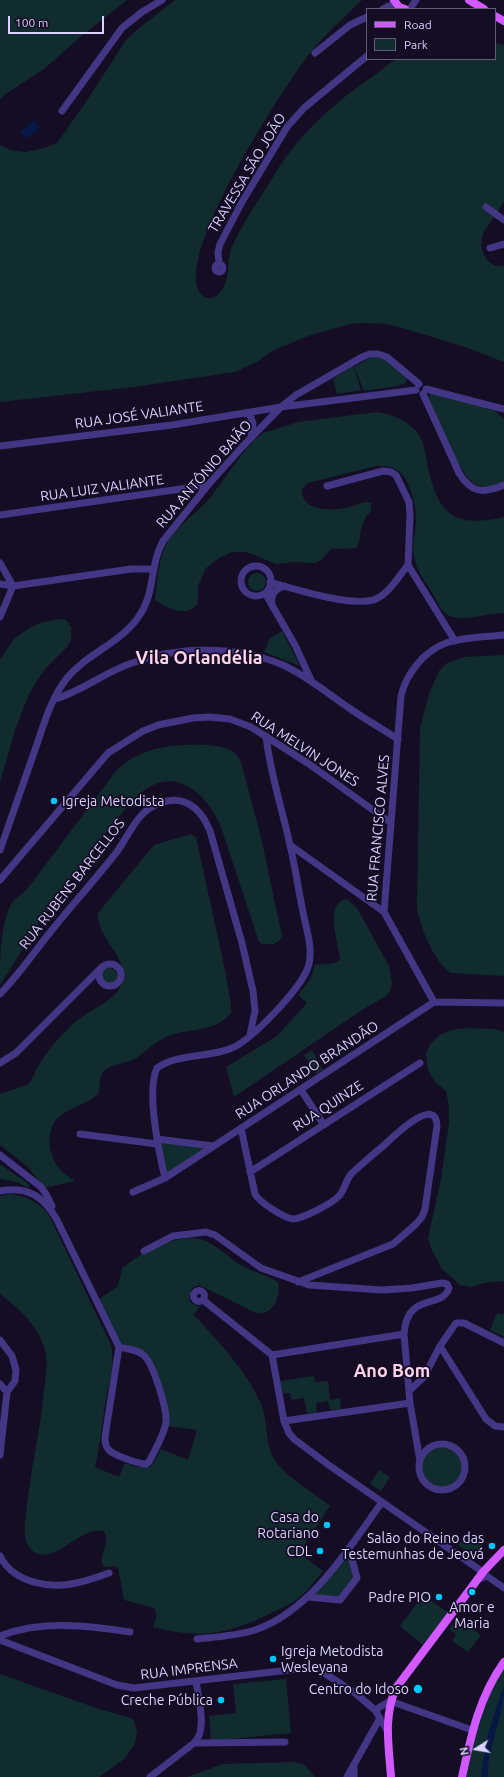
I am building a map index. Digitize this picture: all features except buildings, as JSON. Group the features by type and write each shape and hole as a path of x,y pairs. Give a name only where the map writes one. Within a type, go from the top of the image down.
{"main road":[{"path":"468,0 482,8"},
{"path":"395,1 404,8"},
{"path":"391,1777 388,1732 390,1701 398,1684 475,1582 504,1550"},
{"path":"462,1777 472,1730 484,1698 504,1662"}],"street":[{"path":"62,110 122,28 142,12 162,0"},
{"path":"384,8 395,1"},
{"path":"315,54 350,25 366,17"},
{"name":"TRAVESSA SÃO JOÃO","path":"219,264 218,252 220,244 242,202 287,127 304,108 366,57"},
{"path":"486,208 504,220"},
{"path":"490,248 504,244"},
{"name":"RUA ANTÔNIO BAIÃO","path":"0,850 46,719 66,679 72,672 117,638 138,618 146,606 149,597 156,557 163,541 208,485 251,438 280,407 296,394 370,354 378,354 387,357 421,390"},
{"path":"421,390 504,409"},
{"path":"421,390 459,473 467,484 476,490 484,491 504,485"},
{"name":"RUA JOSÉ VALIANTE","path":"0,446 172,425 280,407 421,390"},
{"path":"496,407 504,415"},
{"path":"244,413 250,415 253,420 251,438"},
{"path":"327,486 383,471 391,472 396,475 406,495 410,509 408,565 454,641"},
{"name":"RUA LUIZ VALIANTE","path":"0,515 208,485"},
{"path":"0,563 13,586"},
{"path":"270,582 320,595 348,600 371,600 385,592 408,565"},
{"path":"258,567 268,573 270,582 269,588 265,593 256,596 247,593 242,584 243,575 250,568 258,567"},
{"path":"0,584 13,586 132,569 154,569"},
{"path":"0,617 13,586"},
{"path":"272,606 271,598 273,592 286,586"},
{"path":"265,593 295,645 311,680"},
{"name":"RUA FRANCISCO ALVES","path":"434,1002 384,912 398,739 399,704 402,689 408,677 424,658 438,648 454,641 504,635"},
{"path":"55,699 73,693 100,677 131,663 166,653 181,651 224,651 262,657 284,666 311,680 349,708 398,739"},
{"name":"RUA MELVIN JONES","path":"0,880 108,753 131,737 158,725 193,718 209,717 230,719 266,736 309,764 391,824"},
{"path":"165,1178 157,1141 153,1082 157,1068 171,1061 226,1050 238,1044 250,1035 298,986 304,978 309,964 308,939 290,845 272,774 266,736"},
{"name":"RUA RUBENS BARCELLOS","path":"0,994 19,973 47,936 117,852 146,811 159,804 179,801 189,803 196,807 204,818 210,831 242,943 253,991 255,1011 250,1035"},
{"path":"290,845 384,912"},
{"path":"0,1063 13,1056 102,967"},
{"path":"434,1002 504,1004"},
{"name":"RUA ORLANDO BRANDÃO","path":"133,1192 165,1178 434,1002"},
{"name":"RUA QUINZE","path":"250,1172 420,1063"},
{"path":"301,1090 324,1125"},
{"path":"241,1128 255,1194 258,1199 287,1218 298,1218 338,1197 351,1174 414,1119 425,1115 432,1115 436,1120 437,1126 425,1209 422,1217 415,1225 392,1244 298,1282"},
{"path":"80,1134 213,1146"},
{"path":"0,1155 37,1184 46,1194 118,1348 106,1444 108,1449 136,1462 146,1464 149,1462 164,1430 166,1420 163,1405 152,1370 145,1356 139,1352 118,1348"},
{"path":"34,1195 38,1195 40,1193 37,1184"},
{"path":"0,1191 16,1190 42,1199 50,1208 57,1220"},
{"path":"144,1251 179,1234 208,1232 215,1235 261,1268 298,1282 319,1287 382,1290 412,1288 445,1283 448,1284 449,1288 444,1295 418,1305 411,1310 406,1319 404,1334 410,1403 420,1462 420,1471 424,1481 428,1485 438,1490 447,1490 455,1486 465,1471 465,1465 461,1455 453,1447 448,1445 440,1444 429,1448 423,1454 420,1462"},
{"path":"203,1300 272,1355 284,1422 290,1433 299,1442 483,1572"},
{"path":"409,1391 424,1377 452,1326 459,1322 504,1343"},
{"path":"272,1355 404,1334"},
{"path":"0,1340 10,1352 15,1367 15,1381 7,1392 0,1455"},
{"path":"440,1346 486,1419 495,1426 504,1427"},
{"path":"0,1384 7,1392"},
{"path":"284,1422 410,1403"},
{"path":"197,1639 242,1634 256,1630 280,1617 309,1597 349,1548 382,1502"},
{"path":"309,1597 340,1600 357,1578 349,1548"},
{"path":"0,1556 8,1569 13,1573 24,1579 39,1583 75,1584 109,1573"},
{"path":"475,1582 483,1576 487,1576 504,1588"},
{"path":"0,1636 23,1629 73,1625 130,1632"},
{"name":"RUA IMPRENSA","path":"0,1640 124,1687 144,1688 315,1668 355,1693 375,1710 388,1732"},
{"path":"150,1777 194,1743 198,1737 201,1723 196,1681"},
{"path":"375,1710 390,1701 472,1730"},
{"path":"347,1777 380,1718"},
{"path":"194,1743 285,1742"},
{"path":"354,1764 354,1777"}],"green space":[{"path":"0,0 127,0 84,34 44,69 4,95 0,100"},
{"path":"175,0 362,0 311,52 279,99 234,173 215,212 201,248 196,277 202,295 207,298 212,298 217,295 224,286 230,252 236,238 251,211 283,161 318,120 346,96 395,60 496,60 496,43 504,45 504,202 483,233 481,245 483,253 488,261 495,266 504,266 504,362 462,346 399,327 386,324 361,323 350,324 308,336 274,350 258,361 235,372 134,387 0,402 0,145 10,150 26,152 57,143 84,105 126,40"},
{"path":"374,357 384,359 396,367 407,376 406,383 397,386 364,391 354,367"},
{"path":"353,366 361,390 337,394 333,379"},
{"path":"430,392 493,409 504,419 504,482 484,487 477,485 470,480 456,460 443,432 429,398"},
{"path":"377,412 401,419 411,426 419,435 424,447 432,484 444,507 452,515 461,519 473,521 504,517 504,613 458,618 449,616 443,611 422,576 415,561 413,548 416,517 414,502 409,486 406,479 397,470 390,467 381,466 308,483 302,489 306,502 321,509 339,509 351,507 363,502 371,503 371,511 363,522 359,543 356,548 331,549 321,560 315,563 296,562 276,564 247,552 232,552 219,558 206,568 198,586 198,603 194,608 183,611 171,609 155,600 160,561 168,541 179,528 209,499 248,447 263,433 298,422"},
{"path":"257,573 263,576 266,582 263,588 257,591 251,588 248,582 251,576"},
{"path":"60,619 66,620 71,627 71,640 67,647 44,670 29,694 15,730 0,782 0,659 14,639 29,628 43,622"},
{"path":"282,631 300,666 264,652 270,638"},
{"path":"504,655 504,976 451,973 439,961 434,953 424,933 418,915 420,728 429,694 439,671 447,663 464,657"},
{"path":"183,745 208,745 232,751 241,762 261,837 282,936 280,940 274,944 262,944 259,942 221,827 210,806 193,789 183,784 172,781 161,782 149,787 137,796 106,833 37,926 0,985 3,931 8,911 12,903 28,888 116,771 136,756 159,748"},
{"path":"191,834 196,837 225,970 231,1004 231,1013 225,1019 211,1026 171,1035 154,1044 130,1061 106,1069 101,1076 98,1094 60,1116 55,1121 50,1134 50,1148 58,1167 75,1181 44,1188 29,1168 0,1145 0,1094 29,1084 43,1059 62,1035 79,1019 106,1002 118,991 123,977 122,968 115,952 101,929 98,913 154,845"},
{"path":"347,899 357,908 389,966 392,984 390,991 386,996 362,1010 234,1097 226,1067 277,1036 307,1003 298,995 311,978 315,965 339,961 340,958 335,933 334,915 336,907 340,902"},
{"path":"109,968 115,970 117,976 115,982 109,984 103,982 101,976 103,970"},
{"path":"467,1028 495,1029 504,1032 504,1281 484,1283 471,1287 460,1285 442,1269 431,1248 428,1238 441,1179 449,1122 449,1106 446,1091 435,1082 428,1070 426,1053 431,1043 440,1035 452,1030"},
{"path":"312,1050 323,1070 316,1074 304,1055"},
{"path":"159,1142 207,1148 167,1175"},
{"path":"0,1164 30,1185 28,1188 17,1182 0,1179"},
{"path":"9,1194 30,1200 48,1213 110,1343 113,1358 95,1467 119,1477 125,1463 137,1467 151,1467 161,1449 188,1460 197,1430 167,1426 150,1361 121,1346 99,1299 118,1286 122,1268 149,1250 161,1245 183,1238 194,1238 208,1242 242,1266 270,1277 278,1282 279,1293 275,1304 267,1312 262,1313 256,1313 199,1285 192,1288 189,1298 191,1303 200,1307 193,1314 231,1356 255,1391 261,1404 265,1418 268,1441 272,1455 276,1462 295,1480 330,1506 299,1553 323,1571 307,1590 297,1599 254,1621 226,1631 199,1634 170,1631 153,1627 157,1615 154,1608 124,1600 118,1568 115,1566 105,1567 102,1564 106,1542 103,1531 95,1531 86,1534 61,1549 44,1555 36,1553 28,1546 25,1538 25,1520 43,1404 46,1359 42,1341 33,1325 14,1305 0,1294 0,1196"},
{"path":"497,1313 502,1315 504,1313 504,1337 490,1330"},
{"path":"314,1376 315,1382 328,1381 330,1400 340,1398 341,1409 330,1410 328,1401 316,1403 317,1412 307,1414 304,1398 291,1400 290,1393 282,1394 280,1381"},
{"path":"438,1446 446,1446 457,1452 463,1463 463,1471 457,1482 446,1488 438,1488 427,1482 421,1471 421,1463 427,1452"},
{"path":"379,1470 390,1477 381,1491 370,1484"},
{"path":"469,1532 483,1545 472,1555 458,1545"},
{"path":"349,1549 355,1578 340,1598 311,1596"},
{"path":"423,1595 449,1613 423,1645 400,1626"},
{"path":"457,1618 481,1635 468,1652 452,1641 456,1634 449,1629"},
{"path":"504,1664 504,1777 465,1777 473,1730"},
{"path":"0,1674 99,1709 131,1718 134,1721 137,1732 135,1744 124,1759 99,1777 0,1777"},
{"path":"286,1679 291,1733 211,1741 209,1716 236,1713 233,1684"},
{"path":"295,1762 305,1765 315,1777 187,1777 223,1764"}],"water":[{"path":"34,120 40,128 26,139 20,132"},
{"path":"504,1687 501,1710 490,1754 488,1777 481,1777 489,1731"}],"place":[{"name":"Igreja Metodista","path":"54,801"},
{"name":"Casa do Rotariano","path":"327,1525"},
{"name":"Salão do Reino das Testemunhas de Jeová","path":"492,1546"},
{"name":"CDL","path":"320,1551"},
{"name":"Amor e Maria","path":"472,1592"},
{"name":"Padre PIO","path":"439,1597"},
{"name":"Igreja Metodista Wesleyana","path":"273,1659"},
{"name":"Centro do Idoso","path":"418,1689"},
{"name":"Creche Pública","path":"221,1700"}],"district":[{"name":"Vila Orlandélia","path":"199,658"},
{"name":"Ano Bom","path":"392,1371"}]}
